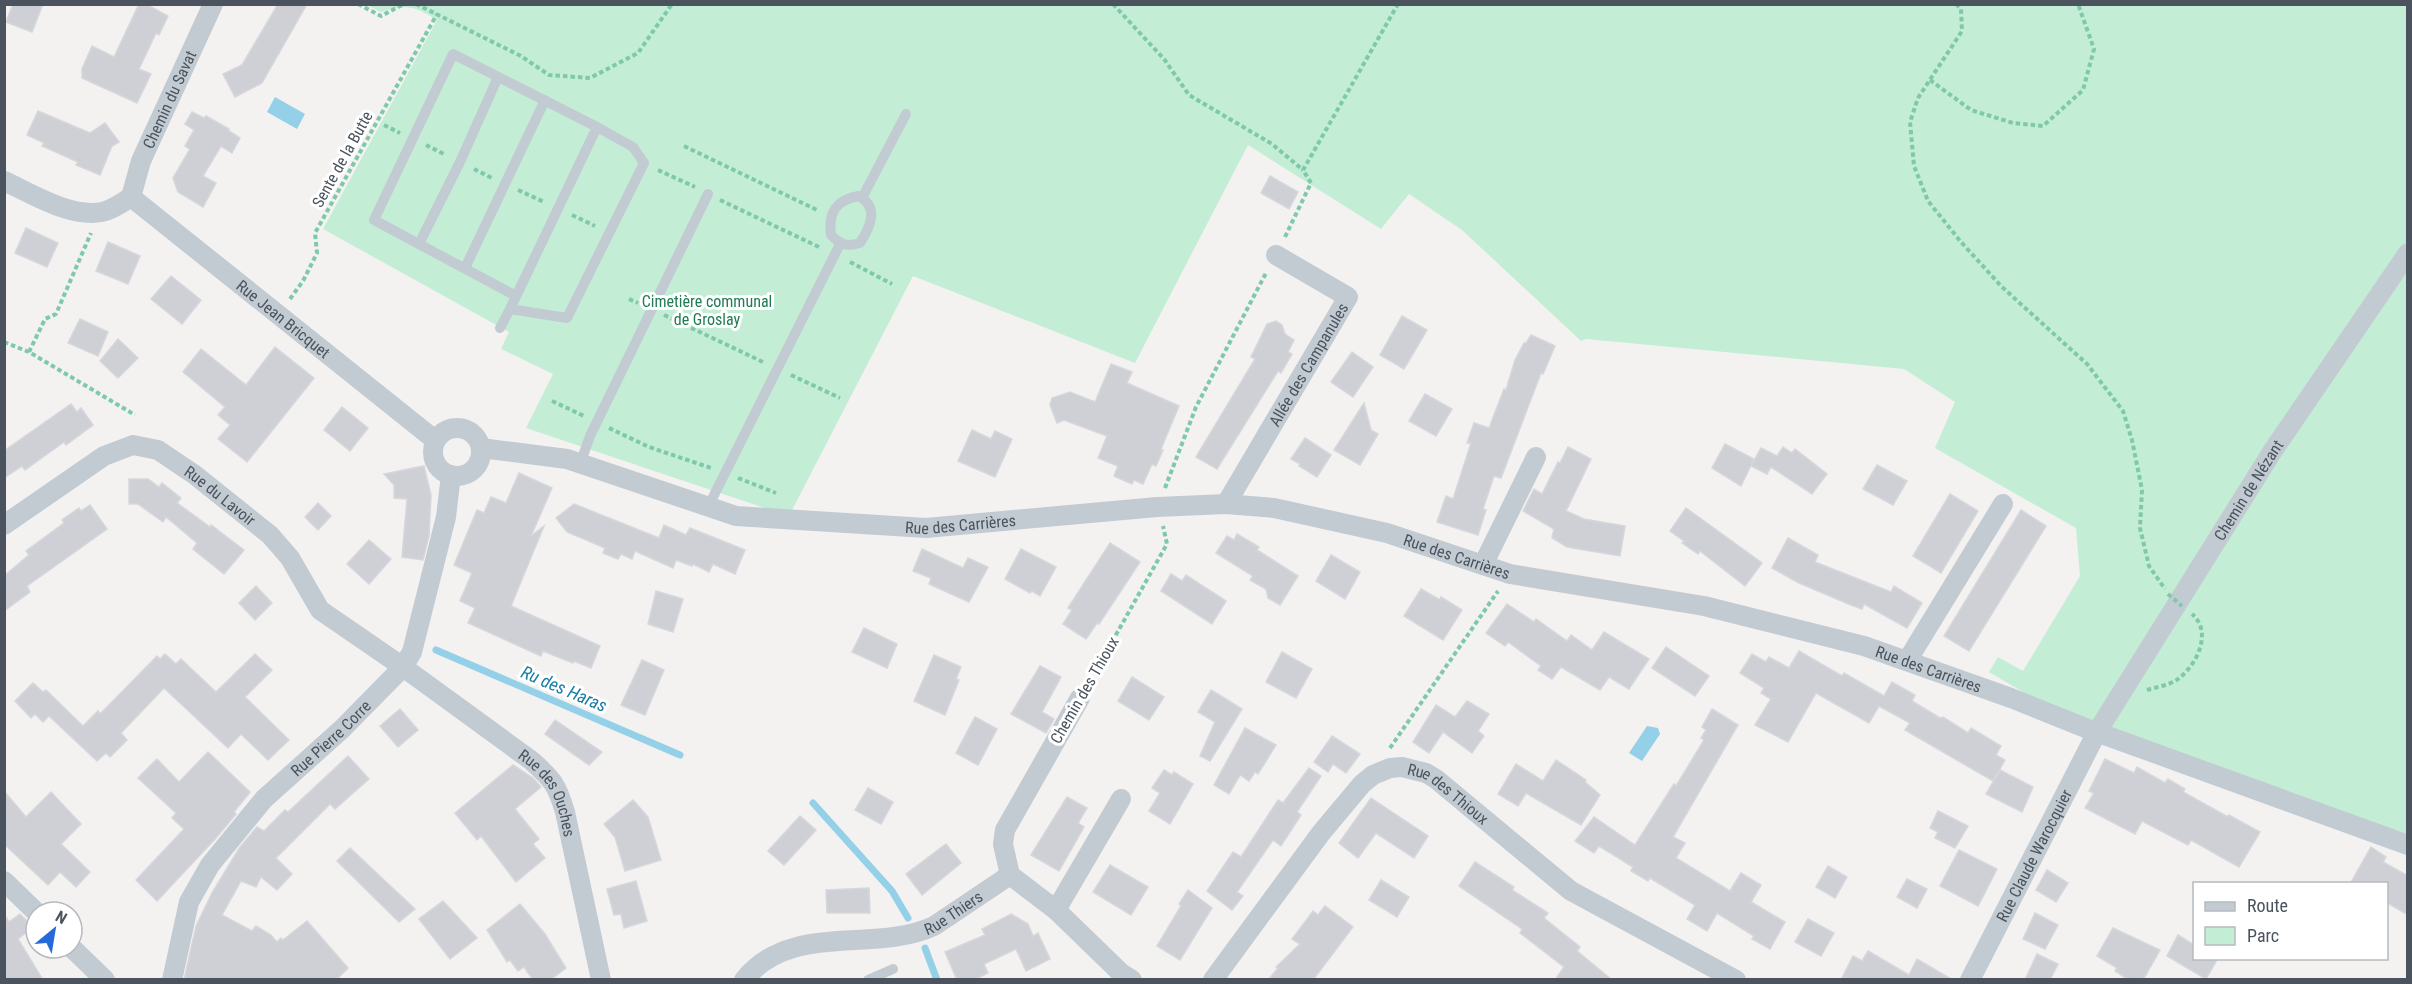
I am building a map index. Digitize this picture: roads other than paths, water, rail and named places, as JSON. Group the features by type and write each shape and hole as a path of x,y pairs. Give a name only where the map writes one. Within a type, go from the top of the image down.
{"street":[{"name":"Chemin du Savat","path":"131,197 141,161 213,4"},
{"path":"4,181 69,209 100,212 131,197"},
{"name":"Rue Jean Bricquet","path":"131,197 435,441"},
{"name":"Chemin de Nézant","path":"2097,732 2272,452 2408,253"},
{"name":"Allée des Campanules","path":"1226,504 1348,297 1276,255"},
{"path":"461,428 474,435 481,448 474,470 459,476 444,473 435,462 433,448 435,441 446,430 461,428"},
{"name":"Rue du Lavoir","path":"4,525 104,456 133,445 158,450 195,475 270,535 290,558 320,610 403,667"},
{"name":"Rue des Carrières","path":"481,448 567,459 736,516 926,528 1157,507 1226,504 1274,508 1387,533 1510,574 1704,606 1864,646 2408,845"},
{"path":"1483,565 1536,457"},
{"name":"Rue Pierre Corre","path":"172,980 189,902 210,865 264,799 342,729 403,667 412,652 446,517 451,475"},
{"path":"1907,661 2003,504"},
{"name":"Rue des Ouches","path":"403,667 532,761 551,778 558,790 565,812 601,980"},
{"name":"Chemin des Thioux","path":"1010,875 1003,844 1005,830 1080,698"},
{"name":"Rue Claude Warocquier","path":"1970,980 2097,732"},
{"name":"Rue des Thioux","path":"1214,980 1321,833 1362,784 1373,775 1390,768 1402,767 1426,772 1570,891 1736,980"},
{"path":"1056,910 1121,799"},
{"path":"1010,875 1056,910 1121,973 1132,980"},
{"name":"Rue Thiers","path":"744,980 753,969 770,958 798,947 822,941 902,937 921,932 934,926 1010,875"},
{"path":"4,881 24,900"},
{"path":"81,960 93,976"}],"lane":[{"path":"510,309 567,318 644,163 633,147 453,54 375,220 516,296"},
{"path":"419,244 460,162 498,77"},
{"path":"465,268 545,100"},
{"path":"862,198 906,114"},
{"path":"500,328 597,127"},
{"path":"580,464 597,422 708,194"},
{"path":"858,196 862,198 871,209 873,219 866,234 860,243 850,246 840,244 831,235 832,216 838,204 845,198 858,196"},
{"path":"708,507 840,244"},
{"path":"868,980 893,969"}],"water":[{"path":"275,97 305,114 297,129 267,112"},
{"path":"1647,726 1658,728 1660,734 1642,761 1629,753"}],"waterway":[{"name":"Ru des Haras","path":"436,650 680,755"},
{"name":"Ru des Haras","path":"813,803 892,891 908,918"},
{"name":"Ru des Haras","path":"925,948 937,980"}],"park label":[{"name":"Cimetière communal de Groslay","path":"707,310"}]}
